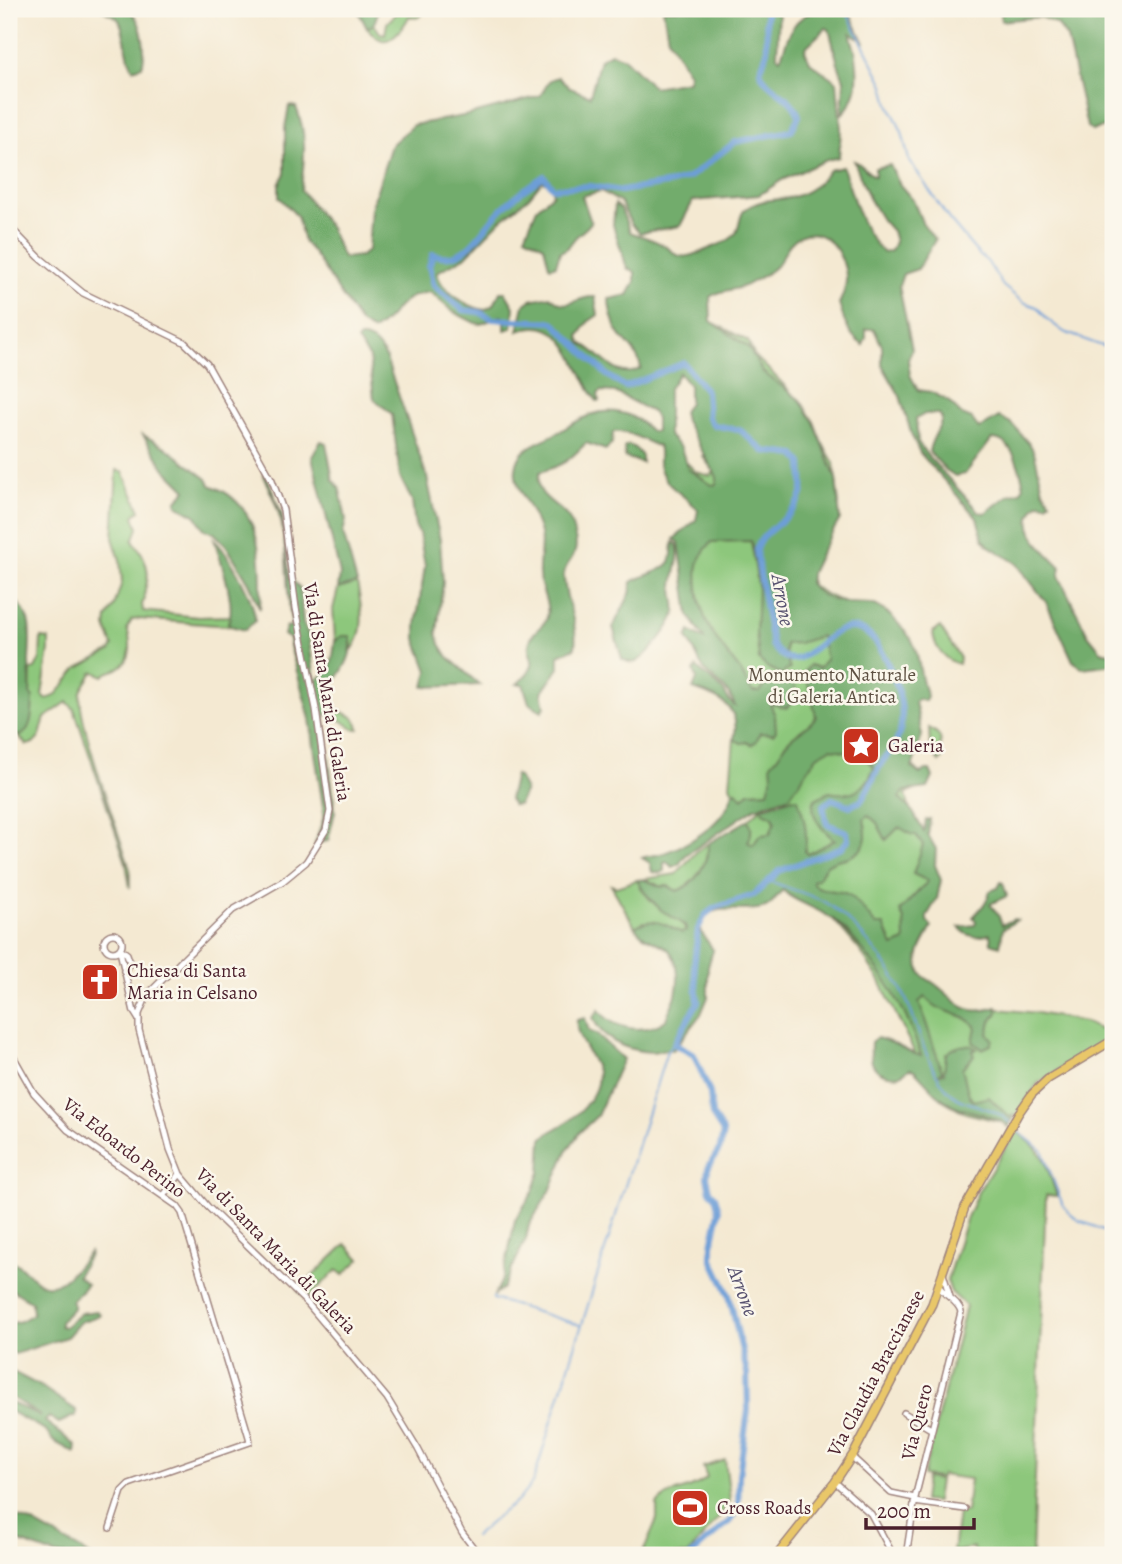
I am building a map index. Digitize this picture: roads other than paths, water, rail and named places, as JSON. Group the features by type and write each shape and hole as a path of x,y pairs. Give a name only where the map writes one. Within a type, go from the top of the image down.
{"main road":[{"name":"Via Claudia Braccianese","path":"777,1555 852,1457 935,1297 962,1215 1023,1105 1051,1077 1113,1040"}],"street":[{"name":"Via di Santa Maria di Galeria","path":"9,226 39,257 83,293 184,342 207,364 272,480 283,510 298,624 316,709 328,793 330,811 326,830 313,855 296,872 233,910 161,978 147,995 139,1020 139,1030 170,1149 180,1174 208,1207 308,1304 387,1398 414,1441 458,1528 479,1555"},
{"path":"121,951 134,1012 139,1020"},
{"name":"Via Edoardo Perino","path":"9,1049 34,1093 68,1130 164,1195 182,1213 250,1442 129,1484 122,1491 110,1528"},
{"path":"164,1195 180,1174"},
{"name":"Via Quero","path":"909,1553 914,1500 961,1312 952,1300 943,1274"},
{"path":"939,1286 952,1300"},
{"path":"935,1297 952,1300"},
{"path":"904,1413 932,1429"},
{"path":"852,1457 891,1493 965,1509"},
{"path":"835,1482 870,1513 895,1555 909,1553"}],"waterway":[{"name":"Arrone","path":"691,1555 730,1521 738,1508 739,1475 748,1410 747,1373 729,1295 712,1259 719,1211 707,1177 708,1168 720,1148 723,1132 712,1115 710,1093 694,1055 674,1044 698,1002 694,965 698,929 705,915 714,908 754,895 779,871 842,847 848,840 847,832 827,824 823,806 832,799 850,806 861,801 900,732 900,700 884,655 863,631 845,629 834,633 803,656 793,659 783,656 772,645 756,550 759,542 794,509 799,500 803,490 802,463 795,455 764,451 740,430 713,425 708,418 706,391 684,363 625,387 607,375 553,322 493,319 479,312 463,310 434,286 429,266 433,254 454,256 470,246 508,203 544,176 553,188 590,186 621,191 672,183 690,177 735,142 791,131 799,116 795,108 763,78 760,71 767,52 766,9"},
{"path":"845,9 884,85 889,104 902,132 909,160 948,218 987,261 1003,286 1023,302 1037,307 1064,332 1113,350"},
{"path":"770,881 824,902 851,923 873,948 900,987 927,1056 945,1087 959,1099 993,1111 1009,1122"},
{"path":"474,1537 518,1501 533,1482 667,1051 674,1044"},
{"path":"1015,1129 1042,1150 1062,1203 1069,1213 1078,1220 1113,1234"},
{"path":"493,1297 580,1325"}],"place":[{"name":"Galeria","path":"861,746"},
{"name":"Chiesa di Santa Maria in Celsano","path":"100,982"},
{"name":"Cross Roads","path":"690,1508"}],"park label":[{"name":"Monumento Naturale di Galeria Antica","path":"832,686"}]}
